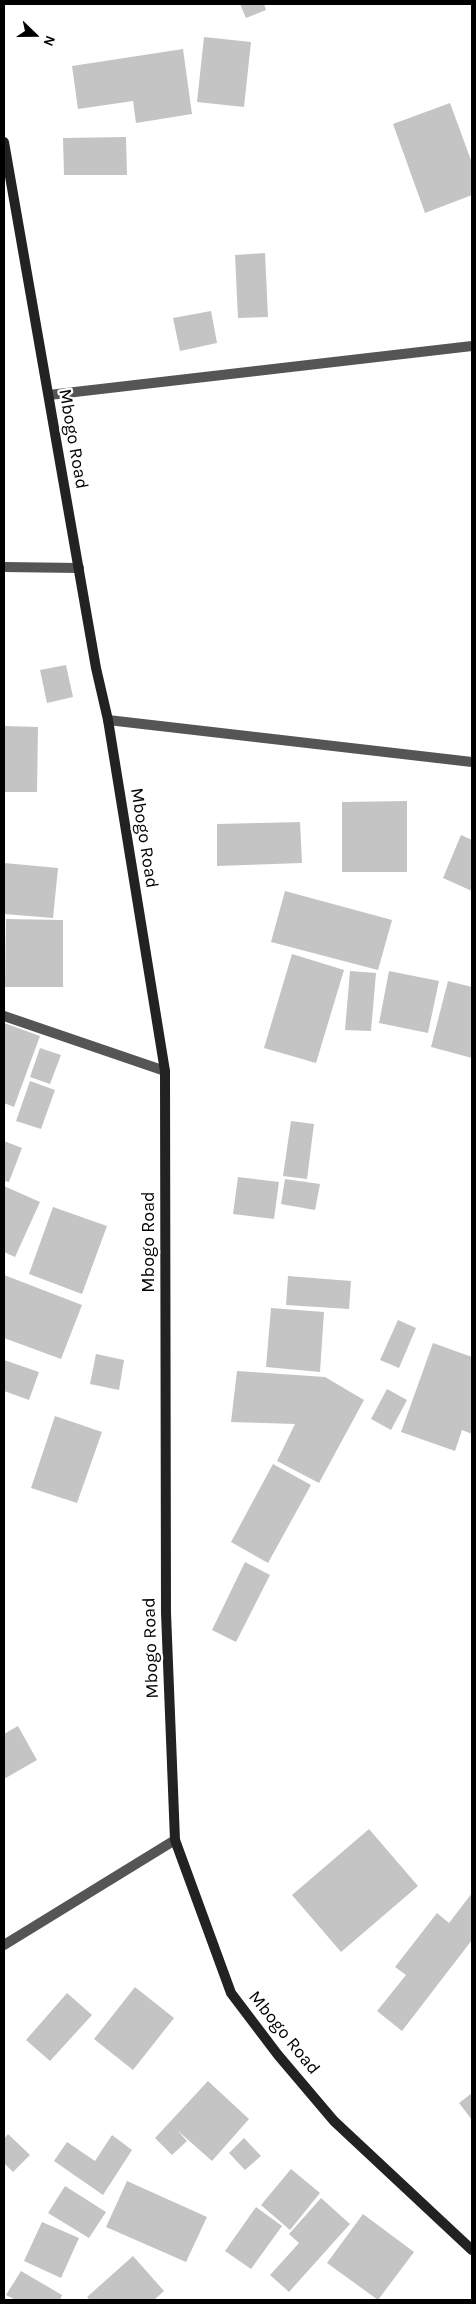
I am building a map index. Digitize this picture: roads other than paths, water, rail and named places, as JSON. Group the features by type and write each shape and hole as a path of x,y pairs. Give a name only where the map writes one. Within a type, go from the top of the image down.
{"main road":[{"name":"Mbogo Road","path":"4,142 50,395 96,668 108,720 165,1071 166,1613 175,1840 231,1993 278,2054 334,2121 472,2248"}],"street":[{"path":"50,395 472,346"},
{"path":"4,567 79,568"},
{"path":"108,720 472,762"},
{"path":"4,1016 165,1071"},
{"path":"4,1945 175,1840"}]}
